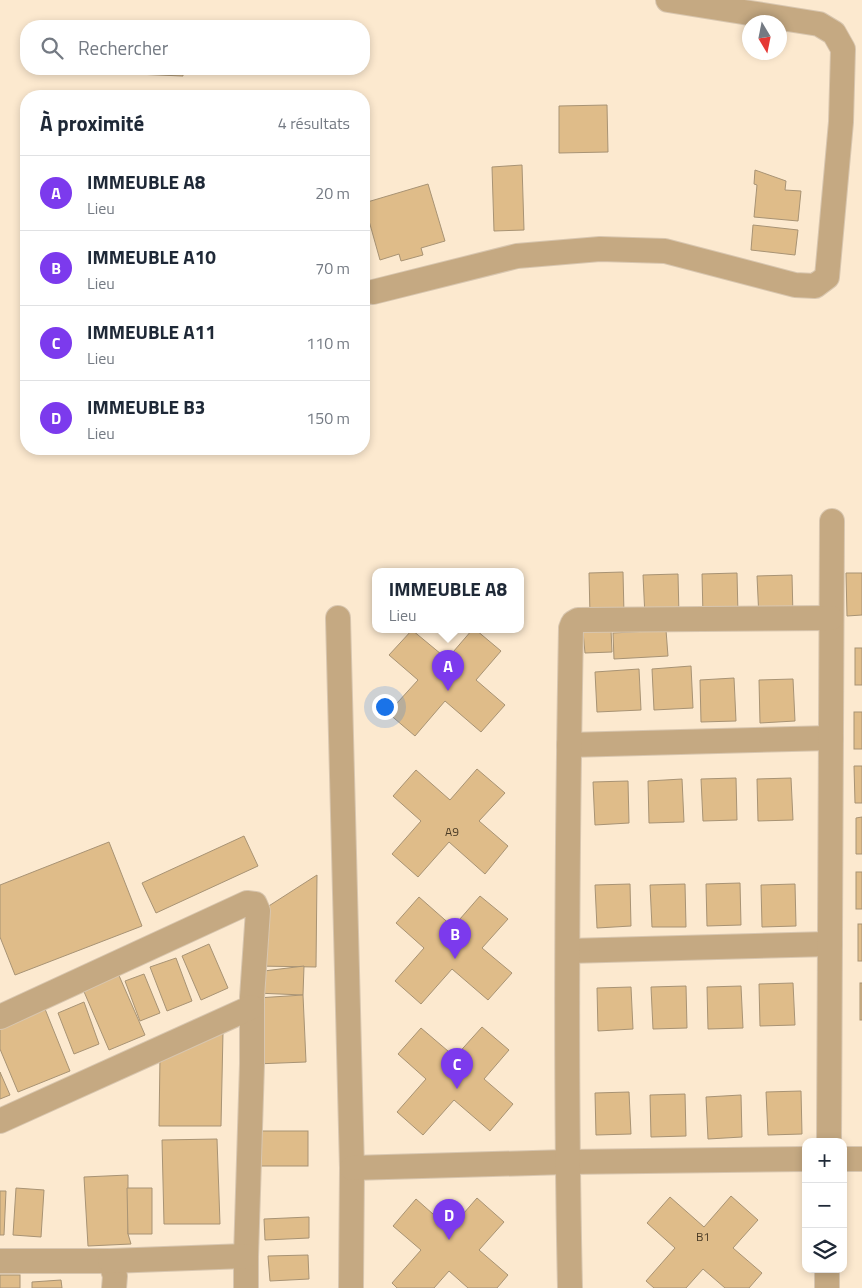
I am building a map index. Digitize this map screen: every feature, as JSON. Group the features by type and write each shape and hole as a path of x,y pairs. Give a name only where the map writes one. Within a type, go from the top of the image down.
{"street":[{"path":"372,292 517,256 600,249 665,251 795,285 815,286 827,277 841,122 843,49 834,33 819,24 668,0"},
{"path":"829,1138 832,521"},
{"path":"338,618 352,1168 351,1288"},
{"path":"570,1288 567,1162 571,628 573,623 578,620 831,618"},
{"path":"569,745 831,738"},
{"path":"0,1017 247,903 255,904 258,911 252,1007 246,1288"},
{"path":"568,950 830,944"},
{"path":"0,1121 252,1007"},
{"path":"352,1168 567,1162 802,1159"},
{"path":"847,1159 862,1159"},
{"path":"0,1261 110,1261 246,1256"},
{"path":"110,1261 115,1276 114,1288"},
{"path":"827,1273 827,1288"}],"building":[{"path":"607,105 608,152 559,153 559,106"},
{"path":"522,165 524,230 494,231 492,167"},
{"path":"755,170 786,181 785,190 801,191 798,221 754,217 757,185 754,184"},
{"path":"428,184 445,241 421,248 423,255 401,261 399,254 380,260 370,224 370,201"},
{"path":"753,225 798,230 795,255 751,250"},
{"path":"623,572 624,614 590,615 589,573"},
{"path":"737,573 738,615 703,616 702,574"},
{"path":"846,573 862,573 862,615 847,616"},
{"path":"678,574 679,616 645,617 643,575"},
{"path":"792,575 793,617 759,619 757,576"},
{"path":"611,630 612,652 585,653 583,632"},
{"path":"666,630 668,656 614,659 613,633"},
{"path":"409,633 416,633 447,659 469,633 480,633 501,651 476,680 505,705 481,732 445,701 415,736 388,713 418,680 389,655"},
{"path":"855,648 862,648 862,685 855,685"},
{"path":"691,666 693,708 654,710 652,669"},
{"path":"639,669 641,710 597,712 595,672"},
{"path":"734,678 736,721 701,722 700,680"},
{"path":"793,679 795,721 760,723 759,680"},
{"path":"854,712 862,712 862,749 854,749"},
{"path":"854,766 862,766 862,803 855,803"},
{"path":"477,769 505,793 479,821 508,846 485,874 449,842 418,877 392,854 421,821 393,796 416,770 450,800"},
{"path":"736,778 737,820 703,821 701,779"},
{"path":"791,778 793,820 758,821 757,779"},
{"path":"682,779 684,822 649,823 648,781"},
{"path":"628,781 629,823 595,825 593,782"},
{"path":"862,817 862,854 856,854 856,818"},
{"path":"244,836 258,866 156,913 142,883"},
{"path":"109,842 142,926 15,975 0,937 0,885"},
{"path":"856,872 862,872 862,909 856,909"},
{"path":"317,875 316,967 257,966 261,911"},
{"path":"740,883 741,925 707,926 706,884"},
{"path":"630,884 631,926 597,928 595,885"},
{"path":"685,884 686,927 652,927 650,885"},
{"path":"795,884 796,926 762,927 761,885"},
{"path":"480,896 508,919 482,948 512,973 488,1000 452,969 421,1004 395,981 424,948 396,923 419,897 453,927"},
{"path":"858,924 862,924 862,961 858,961"},
{"path":"209,944 228,988 201,1000 182,956"},
{"path":"176,958 192,1001 167,1011 150,967"},
{"path":"304,966 303,995 256,993 256,972"},
{"path":"117,971 145,1035 109,1050 82,987"},
{"path":"144,974 160,1013 140,1021 125,981"},
{"path":"793,983 795,1025 760,1026 759,984"},
{"path":"860,983 862,983 862,1020 860,1020"},
{"path":"686,986 687,1028 653,1029 651,987"},
{"path":"741,986 743,1028 708,1029 707,987"},
{"path":"631,987 633,1029 598,1031 597,988"},
{"path":"303,995 306,1062 255,1064 257,998"},
{"path":"84,1002 99,1044 74,1054 58,1013"},
{"path":"45,1009 70,1071 18,1092 0,1049 0,1027"},
{"path":"482,1027 509,1050 484,1079 513,1104 490,1131 454,1100 423,1135 397,1112 426,1079 398,1054 421,1028 455,1057"},
{"path":"223,1032 221,1126 159,1126 160,1057"},
{"path":"0,1072 10,1095 0,1099"},
{"path":"801,1091 802,1134 768,1135 766,1092"},
{"path":"629,1092 631,1134 596,1135 595,1093"},
{"path":"685,1094 686,1136 651,1137 650,1095"},
{"path":"741,1095 742,1137 708,1139 706,1097"},
{"path":"259,1131 308,1131 308,1166 259,1166"},
{"path":"217,1139 220,1224 164,1224 162,1140"},
{"path":"128,1175 128,1234 131,1244 88,1246 84,1177"},
{"path":"16,1188 44,1190 41,1237 13,1235"},
{"path":"127,1188 152,1188 152,1234 128,1234"},
{"path":"0,1191 6,1191 4,1235 0,1235"},
{"path":"731,1196 758,1220 733,1248 762,1273 749,1288 725,1288 703,1269 686,1288 654,1288 646,1281 675,1248 647,1223 670,1197 704,1227"},
{"path":"477,1198 504,1222 479,1250 508,1275 497,1288 468,1288 449,1271 434,1288 397,1288 392,1283 421,1250 393,1226 416,1199 450,1229"},
{"path":"309,1217 309,1238 265,1240 264,1219"},
{"path":"308,1255 309,1279 270,1281 268,1256"},
{"path":"0,1275 20,1275 20,1288 0,1288"},
{"path":"61,1280 62,1288 32,1288 32,1282"}],"place":[{"name":"IMMEUBLE A8","path":"448,691"},
{"name":"IMMEUBLE A10","path":"455,959"},
{"name":"IMMEUBLE A11","path":"457,1089"},
{"name":"IMMEUBLE B3","path":"449,1240"}]}
